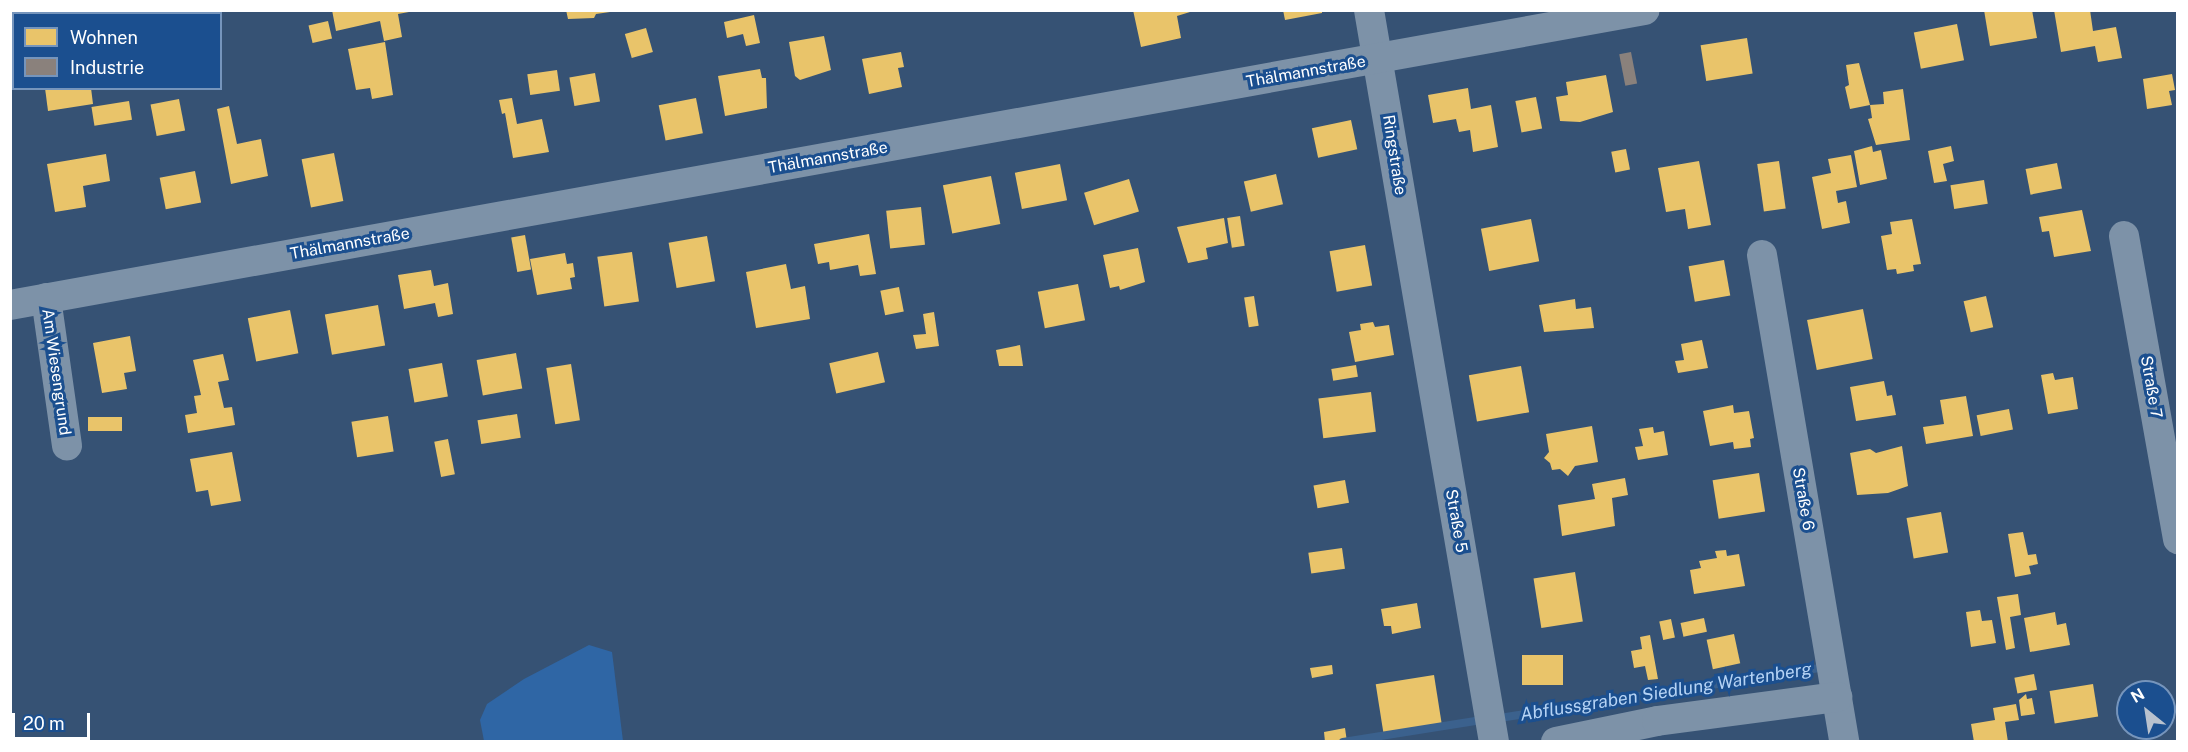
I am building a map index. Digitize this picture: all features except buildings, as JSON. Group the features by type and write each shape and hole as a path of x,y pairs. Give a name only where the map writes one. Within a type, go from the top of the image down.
{"street":[{"name":"Ringstraße","path":"1369,10 1418,300"},
{"name":"Thälmannstraße","path":"10,305 1645,10"},
{"name":"Straße 7","path":"2124,236 2178,539"},
{"name":"Straße 6","path":"1762,255 1844,741"},
{"name":"Am Wiesengrund","path":"46,298 67,446"},
{"name":"Straße 5","path":"1418,300 1494,741"},
{"path":"1556,741 1762,704 1836,697"}],"shaded area":[{"path":"589,645 612,652 623,741 484,741 480,720 487,704 524,679"}],"waterway":[{"name":"Abflussgraben Siedlung Wartenberg","path":"1506,717 1824,667"},
{"name":"Abflussgraben Siedlung Wartenberg","path":"1343,742 1475,721"}]}
